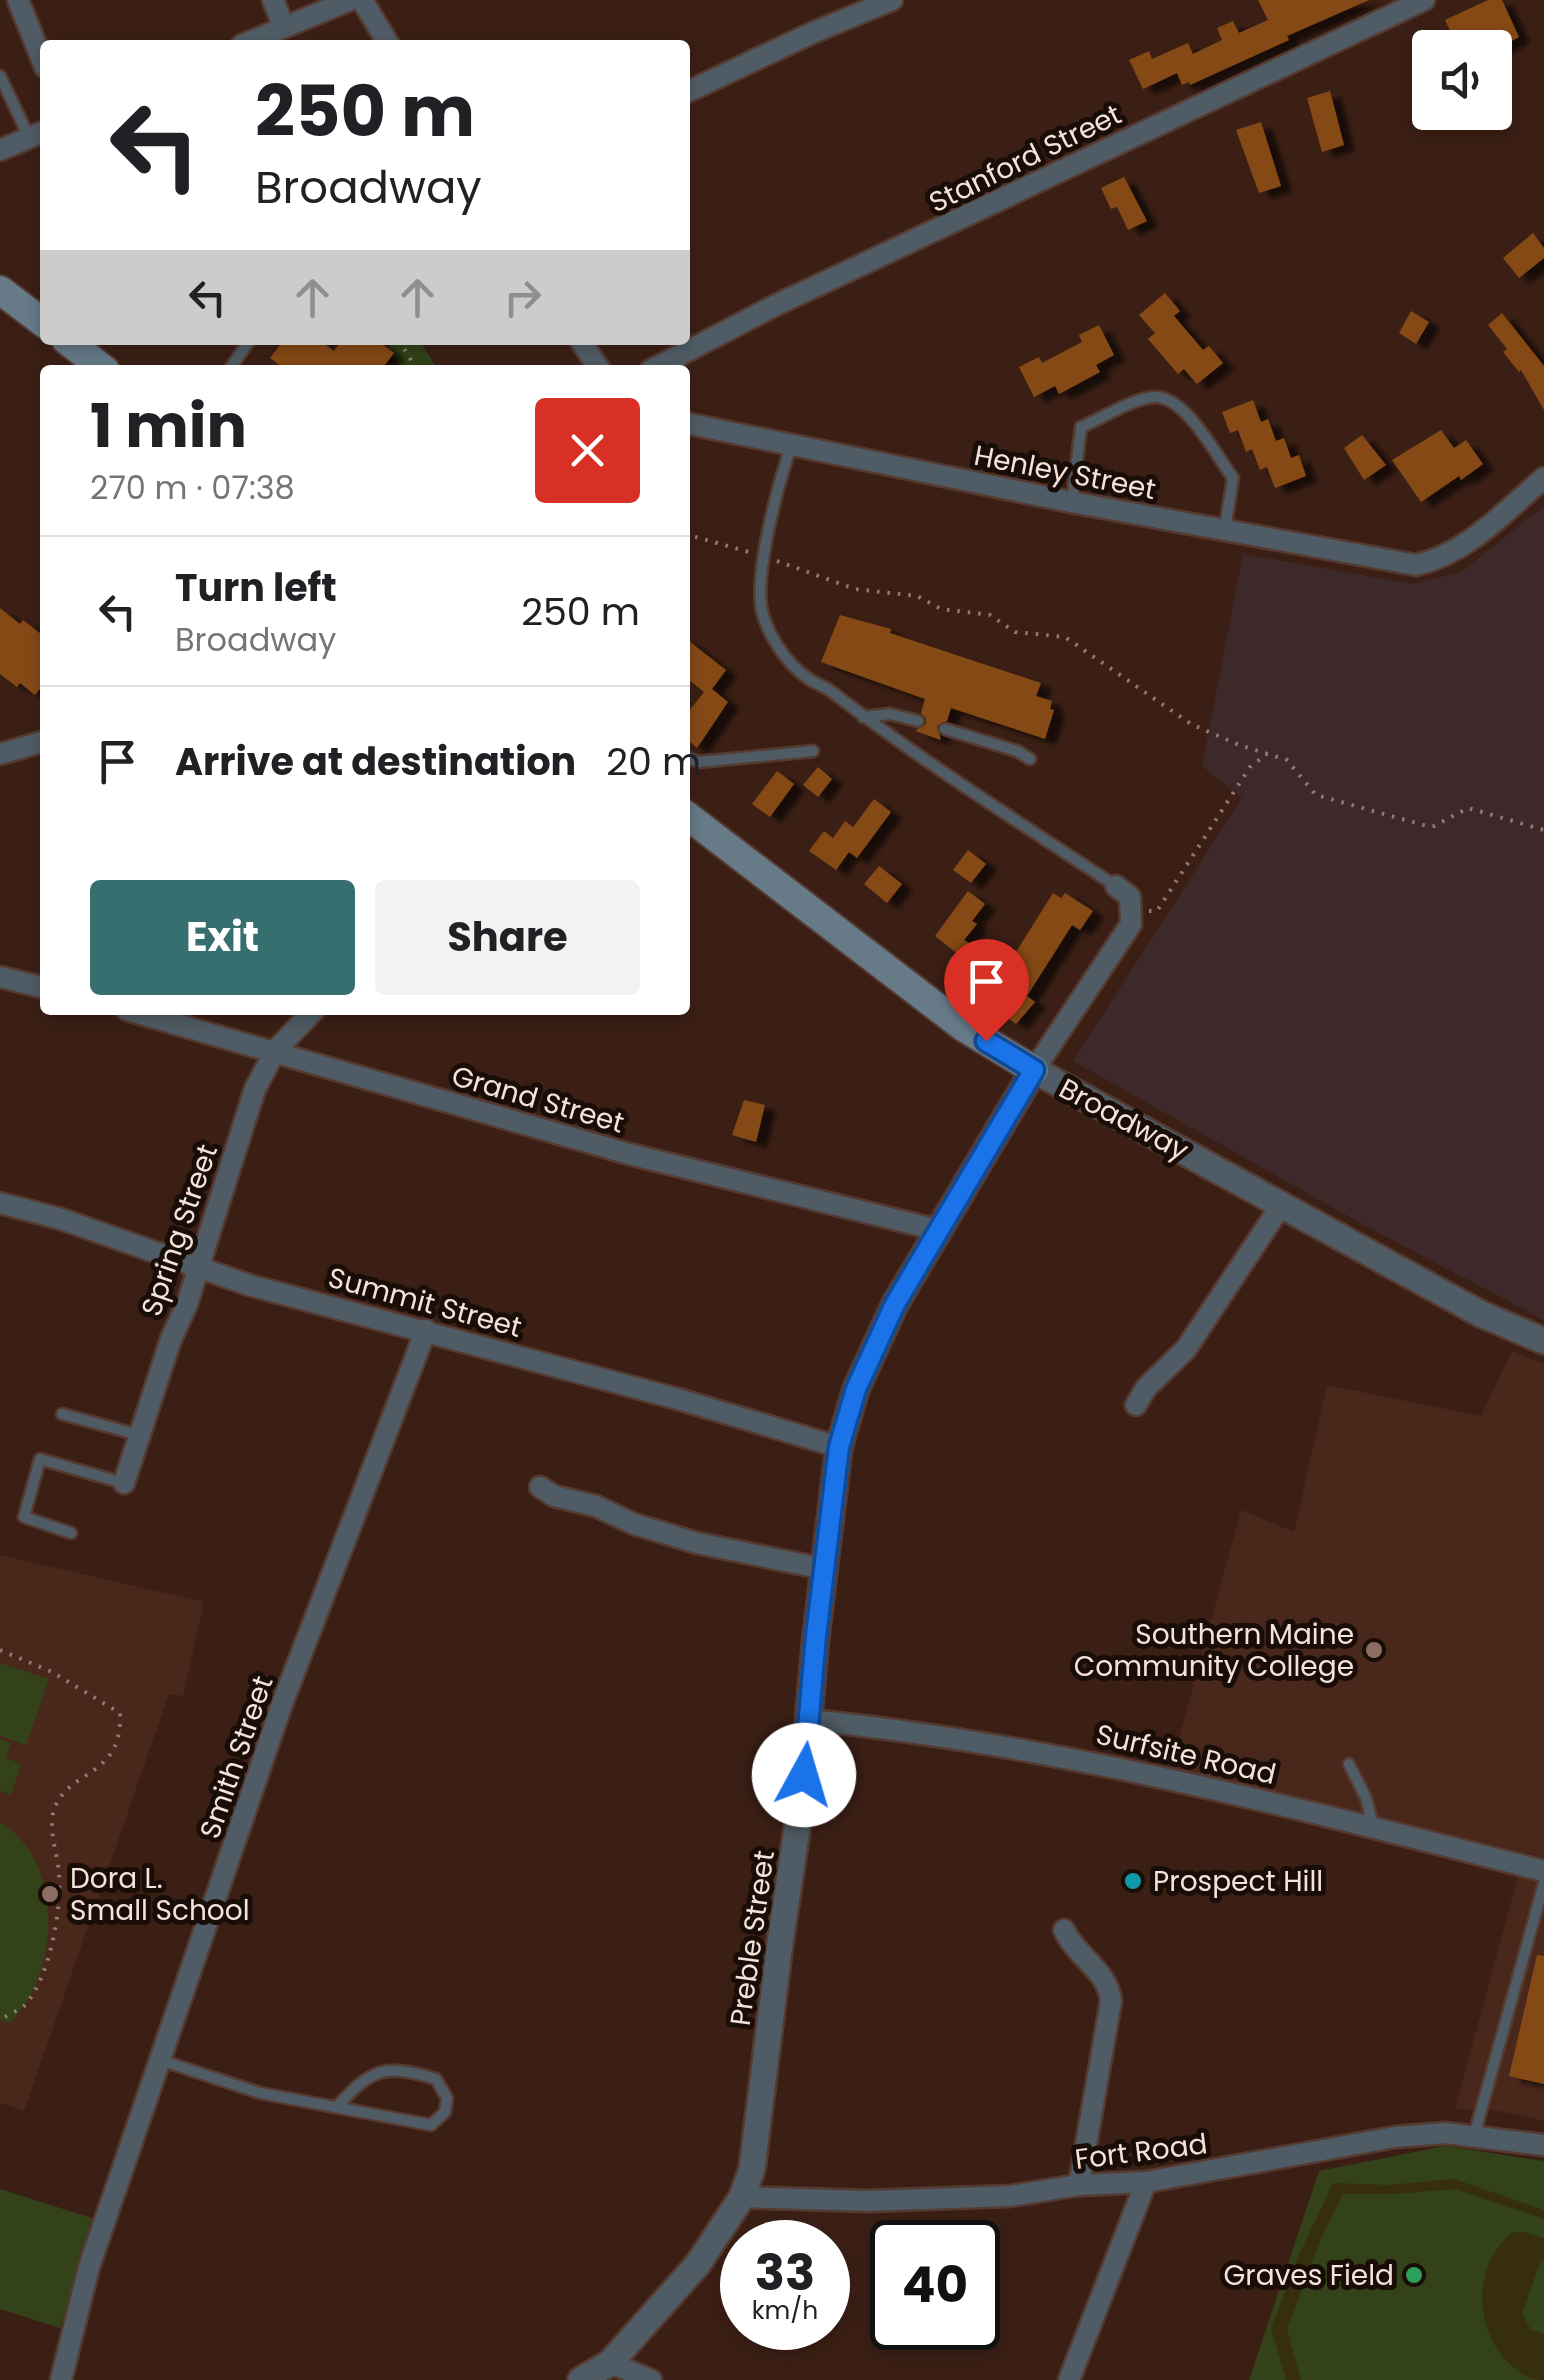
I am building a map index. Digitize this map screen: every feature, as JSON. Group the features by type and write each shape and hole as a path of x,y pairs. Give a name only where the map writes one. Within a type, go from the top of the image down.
{"main road":[{"path":"0,290 40,320"},
{"path":"72,345 98,365"},
{"name":"Broadway","path":"690,818 962,1027 1034,1070"}],"street":[{"path":"18,0 40,55"},
{"path":"272,0 284,27"},
{"path":"254,40 350,0"},
{"path":"362,0 386,40"},
{"path":"690,90 892,0"},
{"name":"Stanford Street","path":"661,365 776,305 1424,0"},
{"path":"0,150 37,135"},
{"name":"Henley Street","path":"690,424 1072,502 1416,564 1437,560 1464,544 1544,478"},
{"path":"3,750 40,742"},
{"path":"1034,1070 1131,924 1130,897 1116,886"},
{"path":"0,976 40,987"},
{"name":"Grand Street","path":"145,1015 629,1154 938,1230"},
{"name":"Spring Street","path":"124,1483 256,1089 275,1051 309,1015"},
{"name":"Broadway","path":"1034,1070 1481,1314 1544,1341"},
{"name":"Preble Street","path":"581,2380 610,2363 698,2264 742,2197 752,2169 810,1720 839,1447 868,1356 1034,1070"},
{"name":"Summit Street","path":"0,1203 61,1219 250,1285 678,1399 839,1447"},
{"path":"1136,1404 1146,1388 1186,1349 1282,1204"},
{"name":"Smith Street","path":"61,2380 90,2267 282,1704 426,1330"},
{"path":"540,1487 554,1496 596,1506 634,1524 697,1543 825,1568"},
{"name":"Surfsite Road","path":"810,1720 942,1734 1032,1749 1544,1871"},
{"path":"1064,1930 1072,1946 1101,1972 1111,2001 1079,2186"},
{"name":"Fort Road","path":"742,2197 868,2202 1010,2196 1146,2182 1395,2137 1445,2133 1544,2145"},
{"path":"1070,2380 1146,2182"},
{"path":"610,2363 651,2380"}],"lane":[{"path":"0,76 37,135"},
{"path":"1072,502 1082,427 1150,397 1168,398 1182,408 1232,478 1225,528"},
{"path":"792,444 783,468 758,587 762,612 785,656 807,678 827,688 863,717 1116,886"},
{"path":"863,717 890,714 918,720"},
{"path":"944,729 1017,751 1030,759"},
{"path":"690,759 699,762 814,752"},
{"path":"62,1414 140,1435"},
{"path":"71,1533 24,1517 40,1459 124,1483"},
{"path":"1349,1764 1366,1798 1373,1828"},
{"path":"1474,2136 1544,1884"},
{"path":"160,2060 260,2093 431,2125 445,2112 448,2098 436,2079 394,2068 358,2082 337,2107"}],"path":[{"path":"690,535 753,553"},
{"path":"786,564 856,589 916,596 941,610 990,616 1015,632 1065,637 1191,724 1287,760 1316,795 1427,826 1468,808 1544,830"},
{"path":"1133,911 1157,911 1250,767 1267,754"},
{"path":"0,1650 52,1672 120,1712 120,1730 108,1760 70,1788 54,1809 52,1828 59,1877 54,1934 46,1964 24,2006 5,2017 0,2015"}],"shaded area":[{"path":"1544,506 1544,1320 1362,1224 1073,1061 1242,798 1202,766 1243,554 1413,584 1461,572"},
{"name":"Southern Maine Community College","path":"1512,1351 1544,1364 1544,1857 1171,1768 1241,1510 1294,1532 1327,1385 1481,1416"},
{"name":"Dora L. Small School","path":"0,1555 204,1602 183,1696 169,1694 24,2111 0,2103"},
{"path":"1518,1876 1544,1883 1544,2121 1494,2110 1455,2109"}],"green space":[{"path":"388,345 422,345 435,365 398,365"},
{"path":"0,1663 49,1679 26,1745 0,1736"},
{"path":"0,1739 11,1743 5,1758 21,1764 11,1795 0,1791"},
{"path":"0,1822 21,1840 36,1863 45,1890 48,1920 39,1977 9,2023 0,2020"},
{"name":"Graves Field","path":"1445,2146 1544,2161 1544,2380 1249,2380 1319,2171"},
{"path":"0,2189 95,2219 60,2328 0,2309"}],"sand":[{"path":"1454,2179 1544,2210 1544,2219 1455,2189 1343,2194 1321,2239 1287,2329 1301,2380 1286,2380 1271,2328 1333,2183 1388,2185"},
{"path":"1513,2232 1544,2238 1544,2260 1522,2314 1531,2330 1544,2334 1544,2380 1526,2376 1510,2364 1489,2334 1484,2316 1484,2279 1499,2246"}],"building":[{"path":"1258,0 1369,0 1190,85 1182,85 1177,73 1143,89 1129,60 1149,51 1152,59 1188,43 1193,54 1222,40 1217,28 1233,21 1239,33 1268,20"},
{"path":"1488,0 1502,0 1519,37 1512,41 1512,30 1450,30 1445,20"},
{"path":"1330,91 1344,145 1322,152 1307,98"},
{"path":"1261,122 1281,186 1259,193 1236,130"},
{"path":"1124,177 1147,221 1128,230 1117,207 1111,209 1101,188"},
{"path":"1533,233 1544,248 1544,258 1519,278 1503,258"},
{"path":"1165,293 1180,311 1174,316 1203,350 1209,346 1223,363 1197,384 1184,369 1178,374 1148,339 1155,333 1139,315"},
{"path":"1411,311 1429,322 1416,344 1399,333"},
{"path":"1502,313 1544,366 1544,410 1488,325"},
{"path":"1099,325 1114,355 1096,365 1100,372 1059,394 1055,386 1034,397 1019,367 1039,357 1042,363 1082,342 1079,335"},
{"path":"280,345 326,345 334,351 338,345 384,345 394,353 385,365 279,365 270,358"},
{"path":"1253,400 1261,422 1268,419 1276,441 1284,438 1291,458 1299,455 1306,476 1275,488 1267,467 1260,470 1252,449 1246,452 1238,430 1230,433 1222,412"},
{"path":"1441,430 1454,448 1466,440 1483,464 1421,502 1392,460"},
{"path":"1362,435 1386,465 1364,480 1344,448"},
{"path":"0,608 40,633 40,689 35,695 0,674"},
{"path":"840,615 891,629 890,633 1041,683 1036,696 1052,701 1050,709 1054,710 1045,739 951,708 947,721 937,726 941,740 915,731 926,724 921,713 925,699 821,662"},
{"path":"690,642 726,670 712,689 728,702 697,748 690,742 690,710 704,692 690,681"},
{"path":"818,767 832,779 818,797 803,785"},
{"path":"777,771 794,784 770,817 752,804"},
{"path":"874,799 891,812 857,858 849,852 836,870 809,851 824,831 833,838 845,821 853,827"},
{"path":"968,850 986,864 971,883 953,870"},
{"path":"879,866 902,884 887,903 864,884"},
{"path":"968,891 985,904 972,921 977,924 964,940 1006,968 1053,893 1061,898 1065,893 1093,911 1080,930 1072,925 1027,996 1035,1002 1016,1024 1001,1013 1005,1002 963,971 969,963 935,936"},
{"path":"744,1100 765,1105 756,1142 732,1135"},
{"path":"1537,1955 1544,1956 1544,2084 1509,2076"}],"place":[{"name":"Southern Maine Community College","path":"1374,1650"},
{"name":"Prospect Hill","path":"1133,1881"},
{"name":"Dora L. Small School","path":"50,1894"},
{"name":"Graves Field","path":"1414,2275"}],"route":[{"path":"804,1775 839,1447 856,1389 895,1304 1034,1070 986,1041"}]}
